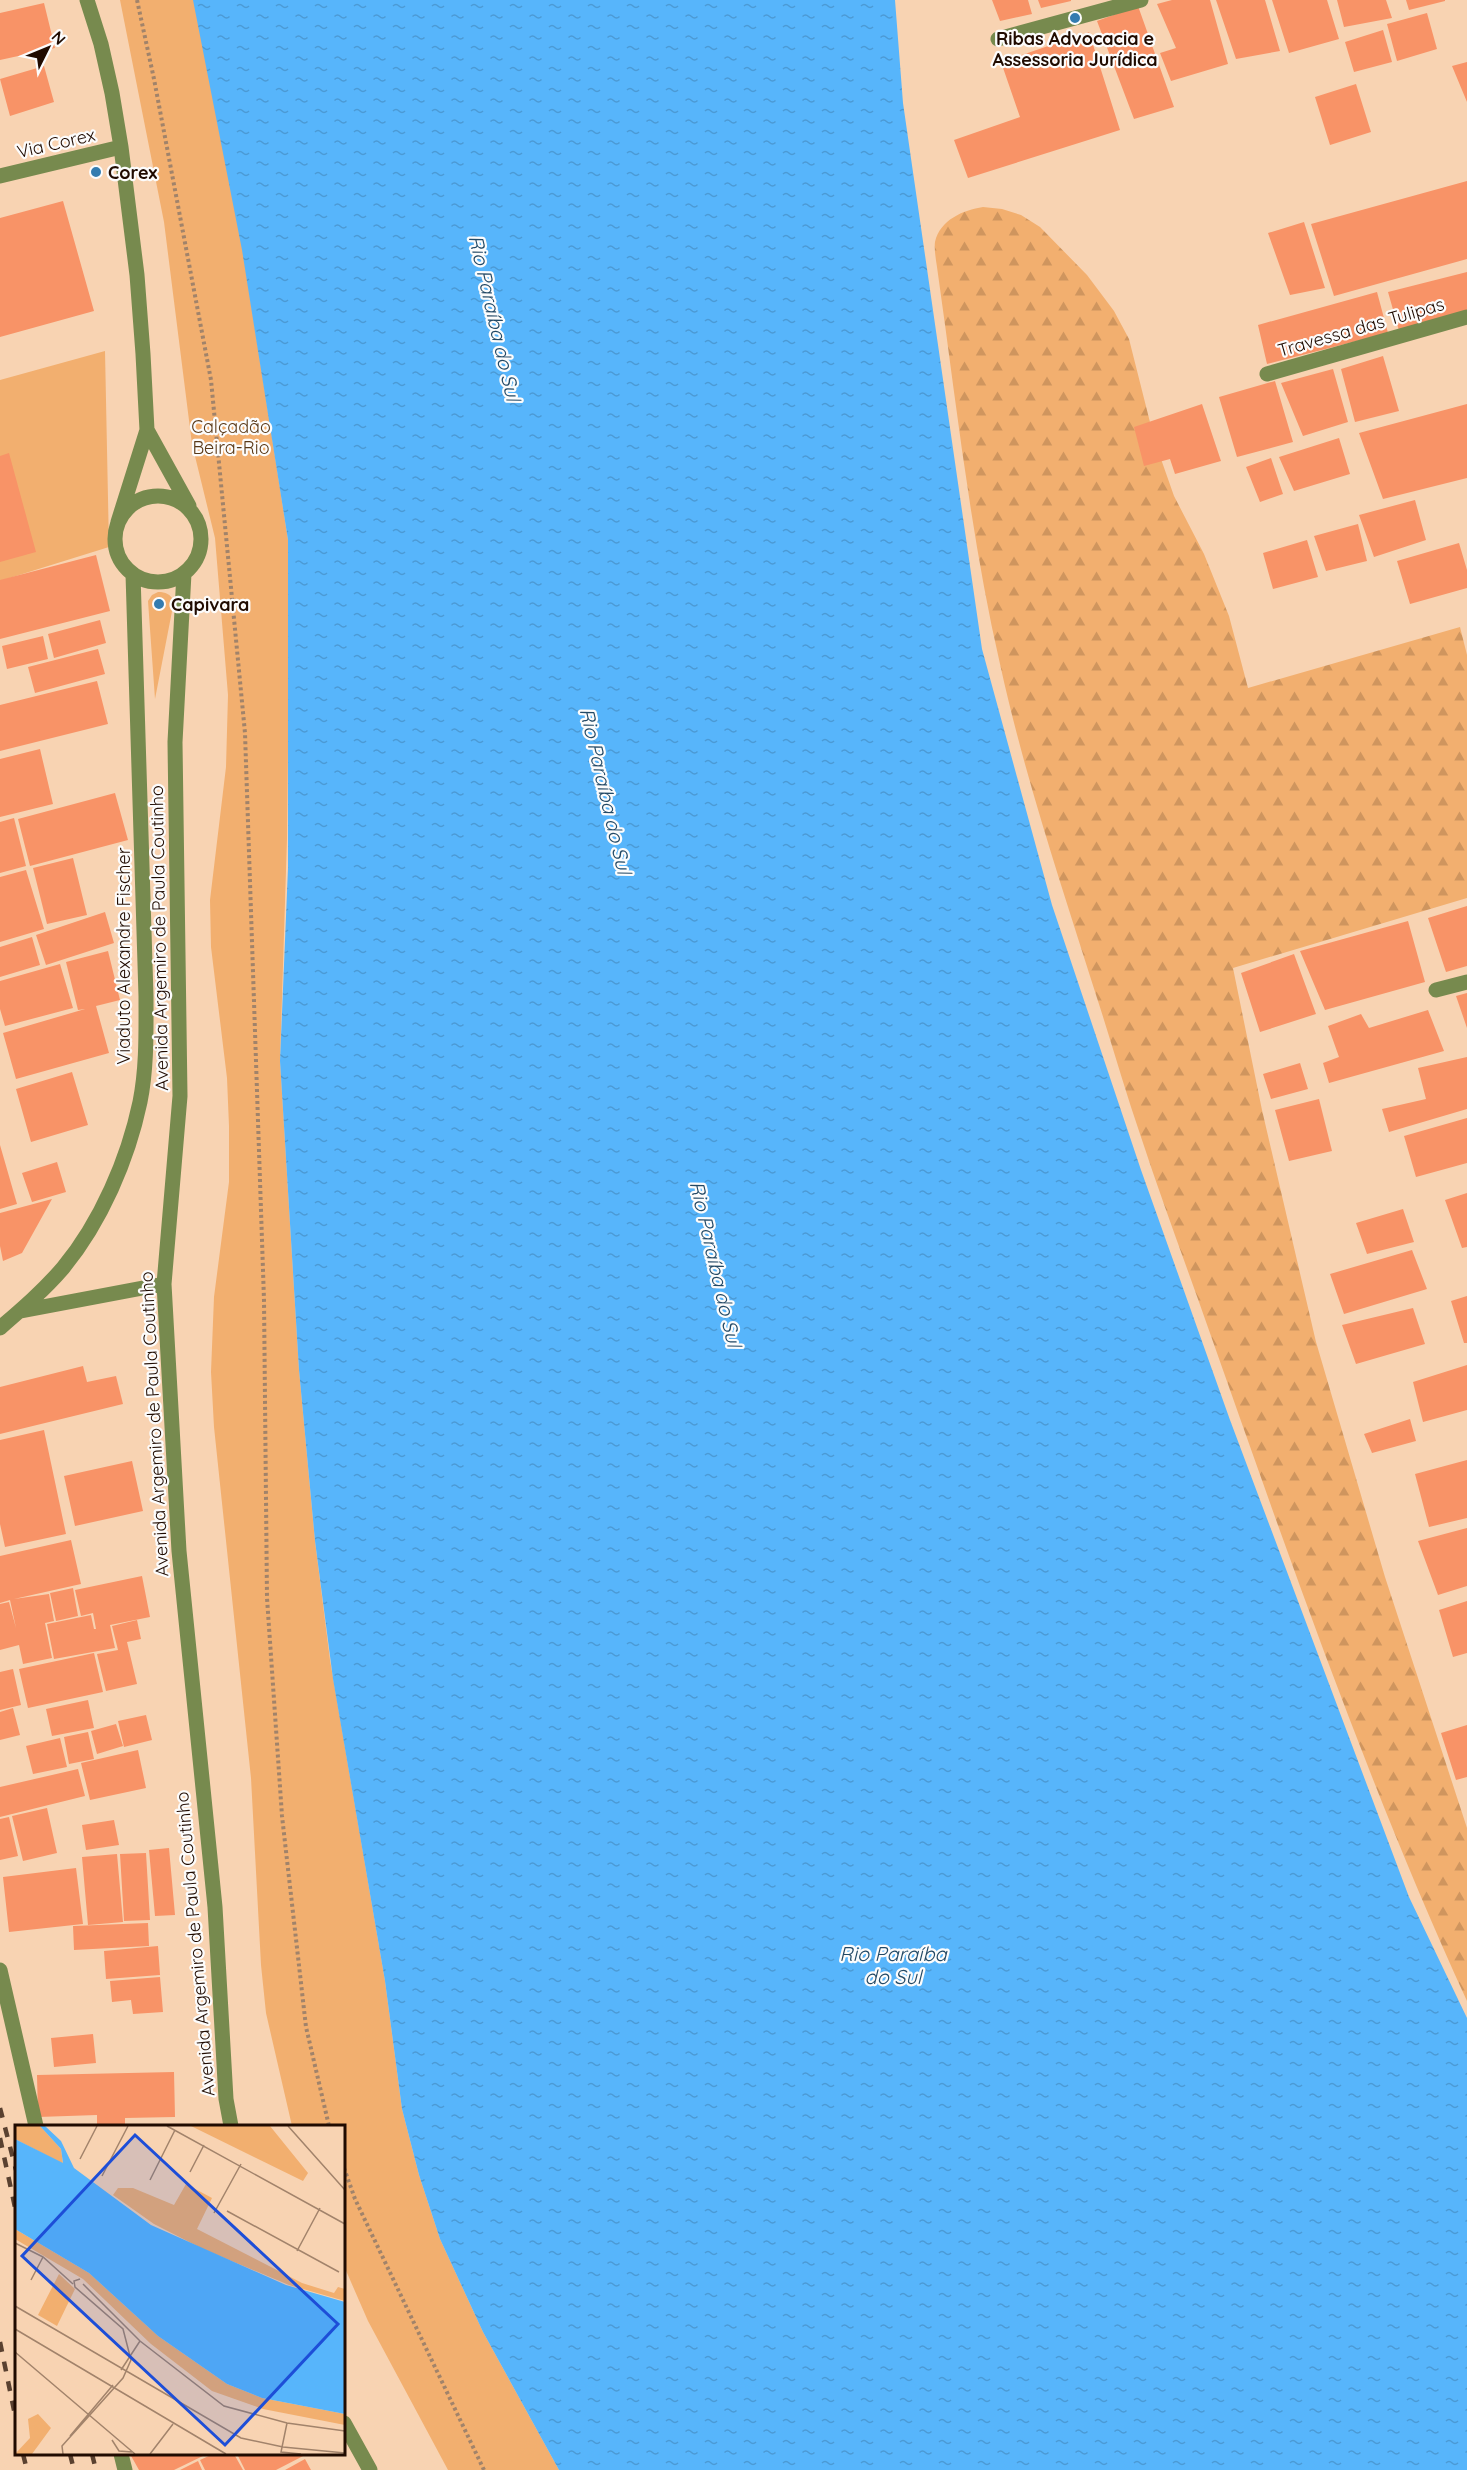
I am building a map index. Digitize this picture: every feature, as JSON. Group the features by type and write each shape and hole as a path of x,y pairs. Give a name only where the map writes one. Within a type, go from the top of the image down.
{"street":[{"path":"87,0 112,93 121,147 137,274 147,430 115,537 117,551 123,564 145,580 159,582 184,573 195,560 200,543 199,527 147,430"},
{"path":"998,39 1141,0"},
{"name":"Via Corex","path":"0,176 121,147"},
{"name":"Travessa das Tulipas","path":"1267,374 1467,316"},
{"path":"118,522 130,505 143,498 157,496 177,501 195,518"},
{"name":"Avenida Argemiro de Paula Coutinho","path":"184,573 175,741 180,1096 164,1284 179,1551 215,1907 226,2099 231,2125"},
{"name":"Viaduto Alexandre Fischer","path":"0,1328 35,1298 64,1267 87,1232 109,1191 126,1149 140,1101 146,1047 147,996 134,574"},
{"path":"1436,990 1467,982"},
{"path":"0,1315 164,1284"},
{"path":"0,1970 36,2125"},
{"path":"345,2425 370,2470"},
{"path":"121,2455 125,2470"}],"path":[{"path":"137,0 157,91 211,380 244,721 263,1288 267,1598 282,1816 306,2027 328,2125"},
{"path":"345,2171 355,2199 484,2470"}],"green space":[{"name":"Calçadão Beira-Rio","path":"120,0 194,0 241,239 288,540 290,566 287,839 280,1061 299,1370 315,1541 330,1660 385,1981 402,2109 419,2175 440,2239 483,2332 559,2470 448,2470 368,2321 345,2268 345,2125 292,2125 266,2013 261,1965 251,1778 214,1427 211,1372 214,1297 229,1182 227,1078 211,947 210,900 226,767 228,695 215,538 192,444 164,222"},
{"path":"983,207 1002,209 1021,215 1040,227 1087,275 1114,311 1129,339 1155,442 1174,496 1204,554 1229,616 1248,688 1460,627 1467,655 1467,898 1233,968 1262,1110 1316,1342 1385,1577 1467,1828 1467,2001 1363,1755 1270,1504 1135,1120 1032,791 1000,664 980,565 935,251 938,234 947,222 960,214"},
{"path":"105,351 109,547 0,581 0,380"},
{"path":"158,592 168,594 174,601 155,699 148,601"}],"water":[{"name":"Rio Paraíba do Sul","path":"193,0 895,0 903,103 982,649 1052,905 1141,1170 1230,1420 1409,1897 1467,2018 1467,2470 559,2470 483,2332 440,2239 419,2175 402,2109 385,1981 333,1679 315,1541 299,1370 280,1061 288,868 288,540 242,250"}],"building":[{"path":"992,0 1028,0 1032,14 1000,21"},
{"path":"1038,0 1071,0 1071,1 1041,8"},
{"path":"1172,0 1210,0 1228,64 1171,81 1160,53 1176,48 1157,4"},
{"path":"1216,0 1265,0 1280,51 1236,59"},
{"path":"1272,0 1327,0 1339,39 1289,53"},
{"path":"1337,0 1386,0 1392,18 1344,27"},
{"path":"1406,0 1445,0 1445,1 1409,10"},
{"path":"44,3 55,48 0,60 0,13"},
{"path":"1138,6 1174,107 1134,119 1097,21"},
{"path":"1427,13 1437,49 1397,61 1387,24"},
{"path":"1383,30 1392,62 1354,72 1345,42"},
{"path":"1089,32 1120,130 968,178 954,140 1020,117 1001,62"},
{"path":"1467,62 1467,102 1452,66"},
{"path":"44,66 54,102 10,116 0,79"},
{"path":"1356,84 1371,132 1330,145 1315,97"},
{"path":"1467,181 1467,259 1334,296 1311,224"},
{"path":"63,201 94,311 0,337 0,218"},
{"path":"1304,222 1325,288 1290,295 1268,233"},
{"path":"1467,272 1467,314 1400,334 1388,292"},
{"path":"1377,292 1388,333 1267,364 1258,325"},
{"path":"1383,356 1399,411 1355,422 1341,369"},
{"path":"1333,369 1348,422 1303,436 1281,383"},
{"path":"1275,381 1293,442 1237,457 1219,397"},
{"path":"1202,404 1221,461 1175,474 1170,459 1144,466 1134,427"},
{"path":"1467,404 1467,478 1383,499 1359,433"},
{"path":"1339,438 1350,474 1294,491 1279,457"},
{"path":"9,453 36,552 0,562 0,456"},
{"path":"1271,458 1283,494 1260,502 1246,467"},
{"path":"1415,500 1426,540 1374,557 1359,515"},
{"path":"1358,524 1367,561 1326,571 1314,536"},
{"path":"1307,540 1318,577 1273,589 1263,553"},
{"path":"1459,543 1467,570 1467,588 1410,604 1397,561"},
{"path":"96,555 110,611 0,639 0,580"},
{"path":"100,620 106,643 54,658 48,634"},
{"path":"43,636 48,659 7,669 2,646"},
{"path":"98,649 105,674 35,693 28,667"},
{"path":"97,681 108,724 0,751 0,705"},
{"path":"40,749 53,804 0,817 0,759"},
{"path":"115,793 128,840 30,866 18,819"},
{"path":"14,818 26,866 0,873 0,822"},
{"path":"73,858 87,915 47,924 33,868"},
{"path":"26,870 44,929 0,942 0,877"},
{"path":"1467,906 1467,966 1446,972 1428,918"},
{"path":"105,912 114,943 46,965 36,935"},
{"path":"1408,921 1425,982 1325,1010 1300,951"},
{"path":"32,937 40,965 0,977 0,947"},
{"path":"108,951 120,1000 96,1006 109,1053 16,1079 3,1033 85,1009 78,1010 66,962"},
{"path":"1294,954 1316,1014 1260,1032 1241,973"},
{"path":"60,964 73,1008 5,1026 0,1009 0,981"},
{"path":"1467,993 1467,1028 1456,996"},
{"path":"1428,1010 1444,1051 1329,1083 1323,1063 1339,1057 1328,1026 1361,1014 1369,1028"},
{"path":"1467,1057 1467,1109 1389,1132 1382,1109 1426,1099 1418,1068"},
{"path":"1300,1063 1308,1089 1271,1099 1263,1074"},
{"path":"72,1072 88,1125 31,1142 16,1089"},
{"path":"1319,1099 1332,1151 1289,1161 1275,1110"},
{"path":"1467,1118 1467,1163 1416,1177 1404,1136"},
{"path":"0,1145 17,1204 0,1209"},
{"path":"57,1162 66,1192 32,1202 22,1173"},
{"path":"1467,1193 1467,1247 1462,1248 1445,1200"},
{"path":"52,1199 22,1253 3,1261 0,1246 0,1213"},
{"path":"1403,1209 1414,1242 1367,1254 1356,1223"},
{"path":"1412,1250 1427,1289 1344,1314 1330,1274"},
{"path":"1467,1296 1467,1343 1464,1343 1451,1301"},
{"path":"1413,1308 1425,1344 1356,1364 1342,1325"},
{"path":"1467,1365 1467,1410 1423,1422 1413,1382"},
{"path":"83,1366 87,1382 116,1376 123,1404 0,1434 0,1387"},
{"path":"1410,1419 1416,1441 1372,1453 1364,1434"},
{"path":"44,1430 66,1534 5,1547 0,1524 0,1440"},
{"path":"1467,1460 1467,1518 1429,1527 1415,1474"},
{"path":"132,1461 143,1511 75,1526 64,1476"},
{"path":"1467,1528 1467,1586 1438,1595 1418,1541"},
{"path":"71,1540 81,1584 14,1599 49,1594 54,1621 45,1623 52,1658 23,1664 19,1645 0,1650 0,1604 9,1602 16,1628 10,1600 0,1603 0,1556"},
{"path":"142,1576 150,1617 110,1625 115,1648 54,1659 47,1624 91,1615 94,1629 96,1629 93,1613 81,1616 75,1590"},
{"path":"73,1588 78,1616 56,1621 50,1593"},
{"path":"1467,1601 1467,1653 1453,1657 1439,1610"},
{"path":"137,1620 141,1639 127,1642 137,1684 106,1691 97,1654 118,1650 112,1626"},
{"path":"94,1653 103,1692 28,1708 19,1669"},
{"path":"13,1669 21,1705 0,1710 0,1672"},
{"path":"88,1700 94,1728 52,1736 46,1709"},
{"path":"13,1708 20,1735 0,1740 0,1712"},
{"path":"146,1715 152,1740 124,1747 118,1721"},
{"path":"116,1724 123,1746 97,1754 91,1731"},
{"path":"1467,1725 1467,1777 1456,1780 1441,1733"},
{"path":"88,1732 94,1759 69,1764 64,1737"},
{"path":"60,1738 67,1767 33,1774 26,1746"},
{"path":"138,1750 146,1788 90,1800 81,1763"},
{"path":"78,1769 85,1796 0,1817 0,1787"},
{"path":"47,1808 57,1853 23,1861 12,1816"},
{"path":"9,1817 18,1856 0,1860 0,1819"},
{"path":"114,1820 119,1845 86,1850 82,1825"},
{"path":"169,1848 175,1915 155,1916 149,1850"},
{"path":"146,1853 150,1920 124,1921 120,1854"},
{"path":"117,1854 123,1922 88,1925 82,1857"},
{"path":"76,1868 83,1924 9,1932 3,1877"},
{"path":"148,1923 149,1946 74,1950 73,1926"},
{"path":"158,1946 160,1975 106,1979 104,1951"},
{"path":"160,1977 163,2012 133,2014 131,2000 112,2002 110,1981"},
{"path":"93,2034 96,2063 54,2067 51,2038"},
{"path":"174,2072 175,2117 125,2118 125,2125 97,2125 97,2115 38,2117 37,2075"},
{"path":"131,2455 205,2455 174,2470 139,2470"},
{"path":"211,2455 235,2455 243,2470 205,2470 200,2460"},
{"path":"238,2455 305,2455 276,2470 245,2470"},
{"path":"305,2459 311,2470 285,2470"},
{"path":"198,2461 202,2470 180,2470"}],"railway":[{"path":"0,2108 15,2166"},
{"path":"0,2138 15,2207"},
{"path":"0,2342 15,2415"},
{"path":"23,2455 27,2470"},
{"path":"70,2455 74,2470"},
{"path":"92,2455 96,2470"}],"place":[{"name":"Ribas Advocacia e Assessoria Jurídica","path":"1075,18"},
{"name":"Corex","path":"96,172"},
{"name":"Capivara","path":"159,604"}]}
